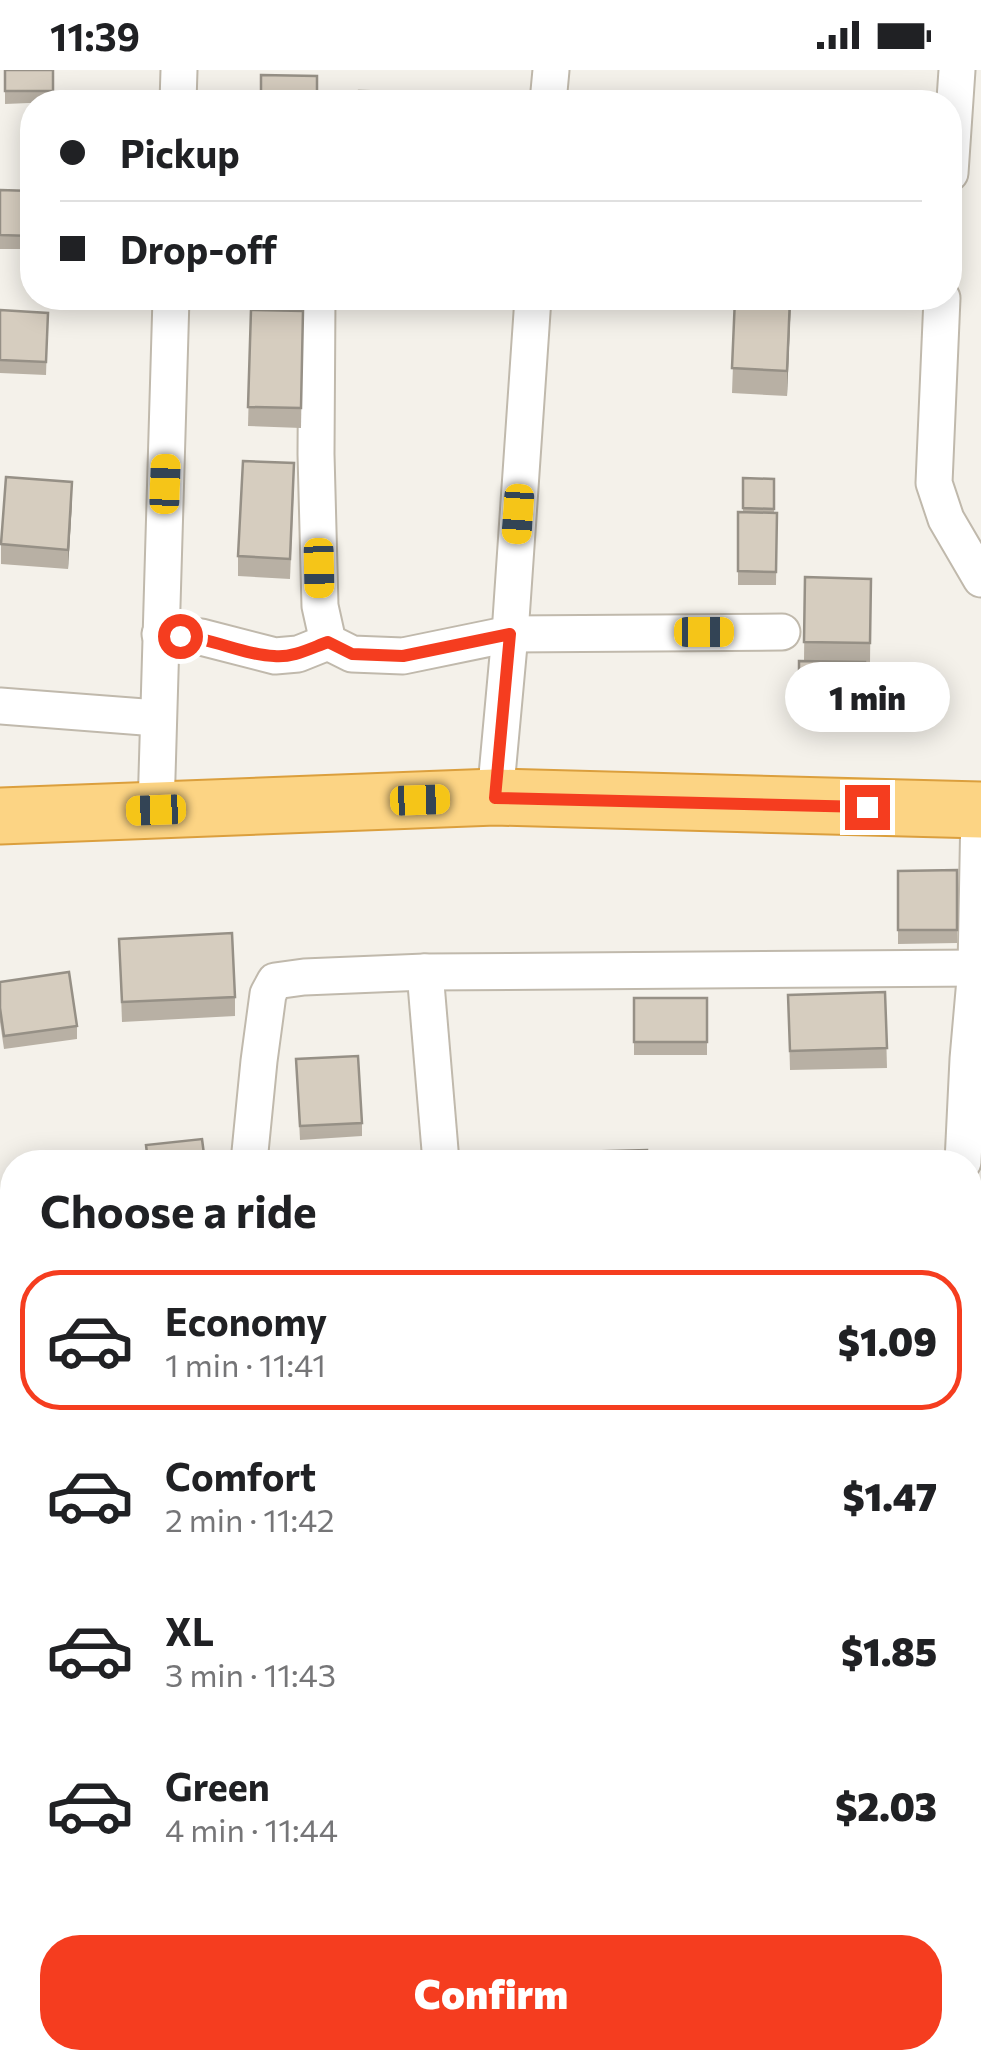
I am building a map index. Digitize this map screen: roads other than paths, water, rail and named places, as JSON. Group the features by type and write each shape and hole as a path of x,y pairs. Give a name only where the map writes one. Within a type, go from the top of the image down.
{"highway":[{"path":"0,816 495,798 980,810"}],"street":[{"path":"156,810 171,310"},
{"path":"317,310 320,606 328,642"},
{"path":"495,798 532,310"},
{"path":"941,310 934,483 946,519 981,579"},
{"path":"160,634 201,637 274,656 298,654 328,642 352,654 403,656 510,634 782,632"},
{"path":"0,706 157,718"},
{"path":"963,1150 979,968 980,810"},
{"path":"250,1150 268,994 275,982 425,972 979,968"},
{"path":"425,972 439,1150"}]}
